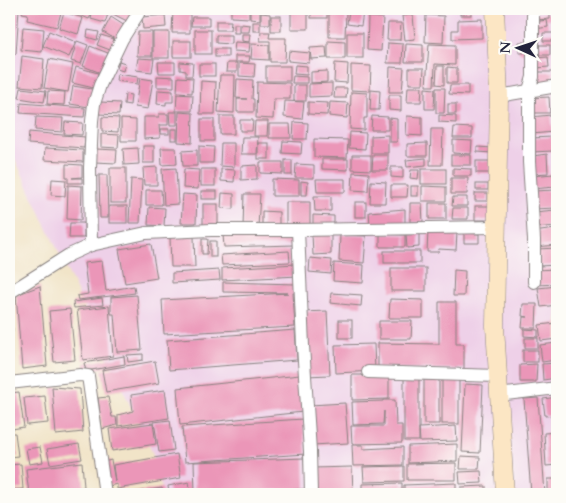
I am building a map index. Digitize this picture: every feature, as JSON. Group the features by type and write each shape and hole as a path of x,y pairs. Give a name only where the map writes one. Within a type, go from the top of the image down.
{"main road":[{"path":"496,9 499,96 495,326 505,494"}],"street":[{"path":"91,245 90,168 94,104 100,85 118,47 141,9"},
{"path":"533,9 533,77 529,90 529,162 534,240 534,282"},
{"path":"499,96 557,86"},
{"path":"9,293 69,255 91,245 146,233 211,230 496,227"},
{"path":"298,230 311,494"},
{"path":"368,372 498,376"},
{"path":"9,383 80,375 88,376 105,494"},
{"path":"498,395 557,388"}],"shaded area":[{"path":"9,9 557,9 557,494 163,494 153,454 9,146"}],"building":[{"path":"9,9 19,9 16,54 9,54"},
{"path":"23,9 62,9 57,27 27,20 28,14 22,13"},
{"path":"76,9 94,9 89,19 75,13"},
{"path":"95,9 112,9 109,15"},
{"path":"114,9 128,9 134,12 129,22 111,13"},
{"path":"153,9 166,9 165,14 153,12"},
{"path":"231,9 249,10 249,18 231,17"},
{"path":"291,9 308,9 308,29 291,29"},
{"path":"311,9 327,9 327,18 311,18"},
{"path":"93,10 108,14 105,23 91,19"},
{"path":"349,10 363,12 361,26 347,24"},
{"path":"460,10 471,10 471,15 460,15"},
{"path":"173,11 190,11 190,33 172,33"},
{"path":"250,11 260,11 260,20 250,19"},
{"path":"64,12 83,18 78,34 59,28"},
{"path":"329,12 346,12 345,37 329,37"},
{"path":"261,13 270,14 270,24 261,24"},
{"path":"550,13 550,19 535,20 534,14"},
{"path":"165,15 166,27 143,29 142,17"},
{"path":"413,15 415,39 405,40 402,16"},
{"path":"426,15 444,16 443,43 425,42"},
{"path":"271,16 281,16 281,31 271,31"},
{"path":"111,17 125,26 117,40 103,32"},
{"path":"192,17 209,17 209,26 191,26"},
{"path":"368,17 383,18 381,51 367,50"},
{"path":"482,19 482,38 452,39 452,30 458,30 458,20"},
{"path":"547,20 548,27 535,29 534,22"},
{"path":"216,21 231,21 230,30 216,30"},
{"path":"253,22 260,22 260,31 253,31"},
{"path":"388,23 401,23 400,40 387,40"},
{"path":"234,24 239,24 239,33 234,33"},
{"path":"241,24 250,25 249,32 240,32"},
{"path":"23,27 44,29 42,52 21,50"},
{"path":"88,30 99,32 97,40 87,37"},
{"path":"195,30 211,30 211,54 195,54"},
{"path":"49,31 76,42 69,57 43,46"},
{"path":"138,32 152,32 152,56 137,56"},
{"path":"153,32 169,32 169,58 153,58"},
{"path":"261,32 270,32 269,38 286,38 285,62 270,62 270,41 260,41"},
{"path":"347,33 363,33 363,58 347,58"},
{"path":"543,33 554,33 553,41 543,41"},
{"path":"242,34 250,34 249,42 242,41"},
{"path":"101,35 114,39 110,50 97,45"},
{"path":"216,35 231,35 231,44 216,43"},
{"path":"77,41 88,45 81,64 71,61"},
{"path":"173,41 191,41 191,57 173,57"},
{"path":"328,41 345,42 345,59 328,59"},
{"path":"235,42 250,43 249,52 234,51"},
{"path":"519,42 525,42 524,53 519,53"},
{"path":"388,43 403,44 402,63 387,63"},
{"path":"252,44 269,45 269,60 251,59"},
{"path":"406,44 423,45 423,62 405,62"},
{"path":"429,44 455,45 455,65 435,64 434,86 426,86"},
{"path":"536,45 550,45 550,55 536,55"},
{"path":"90,46 108,53 101,73 83,66"},
{"path":"326,47 327,58 311,59 310,48"},
{"path":"215,49 228,49 228,57 215,57"},
{"path":"289,51 310,53 309,63 288,61"},
{"path":"22,56 44,59 42,88 19,86"},
{"path":"235,56 250,56 249,62 235,62"},
{"path":"548,57 549,67 536,68 535,58"},
{"path":"138,58 154,59 152,72 136,70"},
{"path":"49,59 73,64 68,92 44,88"},
{"path":"119,61 125,63 123,71 117,69"},
{"path":"158,62 175,62 175,73 159,73"},
{"path":"180,62 193,63 192,76 186,76 186,71 180,70"},
{"path":"227,63 237,63 237,72 226,72"},
{"path":"239,63 255,64 254,77 239,76"},
{"path":"335,63 348,64 347,83 334,82"},
{"path":"199,64 215,64 215,76 199,76"},
{"path":"295,65 307,66 307,75 294,74"},
{"path":"351,65 371,66 370,91 351,90"},
{"path":"266,66 290,66 290,81 266,81"},
{"path":"437,66 444,66 444,85 436,84"},
{"path":"76,67 98,73 94,88 72,83"},
{"path":"390,67 404,68 402,92 389,92"},
{"path":"447,67 457,68 457,83 447,83"},
{"path":"409,68 424,68 423,84 409,84"},
{"path":"327,71 327,82 311,83 311,72"},
{"path":"539,72 553,72 552,84 538,84"},
{"path":"117,74 138,77 137,84 116,81"},
{"path":"220,75 235,75 234,113 218,112"},
{"path":"157,76 174,77 174,87 157,87"},
{"path":"293,76 307,77 307,83 292,83"},
{"path":"178,77 193,78 192,93 177,92"},
{"path":"140,78 153,80 148,109 135,107"},
{"path":"237,79 253,80 252,99 254,99 254,112 237,112 237,99 247,99 236,98"},
{"path":"201,81 216,82 215,114 200,114"},
{"path":"257,82 290,83 290,99 274,99 273,119 256,118"},
{"path":"332,83 332,96 309,97 309,84"},
{"path":"294,85 306,85 306,101 294,101"},
{"path":"450,85 468,85 468,95 449,94"},
{"path":"73,86 92,89 89,107 70,104"},
{"path":"408,87 422,87 421,102 407,102"},
{"path":"21,88 46,91 44,102 19,98"},
{"path":"335,88 347,88 346,98 334,98"},
{"path":"425,88 435,89 434,109 425,109"},
{"path":"436,88 445,88 444,113 436,113"},
{"path":"158,90 173,91 173,102 166,102 166,105 157,104"},
{"path":"371,90 380,91 379,110 370,110"},
{"path":"48,91 65,92 64,105 47,104"},
{"path":"351,92 367,93 367,118 364,118 364,130 350,129"},
{"path":"125,94 131,95 130,105 124,104"},
{"path":"177,94 193,95 192,111 176,111"},
{"path":"389,95 401,95 401,111 389,110"},
{"path":"549,97 550,113 531,113 530,98"},
{"path":"285,101 304,102 302,119 284,117"},
{"path":"100,102 120,103 119,115 98,114"},
{"path":"308,102 328,103 327,115 308,114"},
{"path":"330,102 348,103 347,118 329,116"},
{"path":"21,103 85,108 84,117 20,113"},
{"path":"448,104 456,104 456,114 448,114"},
{"path":"169,112 177,112 177,125 170,125"},
{"path":"179,112 193,113 192,143 178,142"},
{"path":"159,114 168,114 168,125 159,125 160,138 144,139 144,117 159,117"},
{"path":"439,115 456,116 456,123 439,122"},
{"path":"551,115 553,132 532,134 530,117"},
{"path":"220,116 234,116 234,134 220,134"},
{"path":"372,116 388,117 388,130 371,130"},
{"path":"407,116 422,117 422,136 406,135"},
{"path":"36,117 63,118 62,132 35,130"},
{"path":"102,117 119,118 118,132 102,131"},
{"path":"390,118 397,119 397,142 390,142"},
{"path":"121,119 136,120 136,141 121,141"},
{"path":"201,119 214,119 214,141 201,141"},
{"path":"240,120 253,120 252,131 240,131"},
{"path":"255,121 268,121 267,136 254,136"},
{"path":"65,122 83,123 82,135 64,134"},
{"path":"294,122 308,123 307,139 293,139"},
{"path":"269,124 290,124 291,138 269,138"},
{"path":"454,127 472,128 472,138 453,138"},
{"path":"161,129 169,129 169,134 161,134"},
{"path":"171,129 177,129 177,140 171,140"},
{"path":"431,129 443,129 442,165 430,165"},
{"path":"29,132 85,137 84,148 28,144"},
{"path":"350,132 366,133 365,149 349,148"},
{"path":"101,134 119,135 118,148 101,147"},
{"path":"388,135 388,153 371,153 371,136"},
{"path":"242,137 258,137 257,154 241,154"},
{"path":"552,137 553,151 532,152 531,138"},
{"path":"314,139 348,140 347,158 314,157"},
{"path":"453,140 472,141 471,154 453,153"},
{"path":"283,141 302,142 301,154 282,153"},
{"path":"221,143 234,143 234,167 220,166"},
{"path":"258,143 269,143 269,159 258,159"},
{"path":"427,143 427,156 407,156 407,144"},
{"path":"143,146 154,146 154,163 143,163"},
{"path":"199,146 214,147 213,163 199,163"},
{"path":"477,147 493,148 493,153 477,152"},
{"path":"45,148 83,150 83,162 44,160"},
{"path":"138,148 139,164 124,165 123,149"},
{"path":"161,148 176,148 177,164 162,165"},
{"path":"96,149 117,150 116,163 95,162"},
{"path":"197,150 197,166 183,166 182,151"},
{"path":"547,154 548,173 533,174 532,156"},
{"path":"352,155 371,155 371,170 352,169"},
{"path":"373,155 388,155 388,170 372,170"},
{"path":"451,155 471,155 471,165 451,165"},
{"path":"426,158 426,165 407,167 406,160"},
{"path":"322,159 348,159 348,170 322,169"},
{"path":"285,160 292,160 292,175 285,175"},
{"path":"476,161 490,161 490,173 476,173"},
{"path":"260,162 283,162 283,174 260,173"},
{"path":"66,164 82,165 82,177 72,178 82,178 82,183 68,183"},
{"path":"296,164 314,165 314,178 295,178"},
{"path":"257,165 257,179 241,180 241,166"},
{"path":"157,167 157,185 144,185 143,168"},
{"path":"391,167 403,167 403,178 391,177"},
{"path":"110,168 126,168 126,203 110,203"},
{"path":"176,168 178,204 164,205 162,169"},
{"path":"453,168 471,169 471,176 453,176"},
{"path":"184,169 199,170 198,189 183,188"},
{"path":"201,169 215,169 215,186 201,186"},
{"path":"221,169 235,170 234,182 221,181"},
{"path":"421,169 446,169 446,184 421,184"},
{"path":"411,170 419,170 418,179 410,178"},
{"path":"353,172 369,173 368,191 352,190"},
{"path":"553,174 555,187 533,189 532,176"},
{"path":"99,175 107,175 108,218 100,218"},
{"path":"451,178 468,178 467,194 451,194"},
{"path":"52,179 66,180 65,196 51,195"},
{"path":"131,179 142,180 140,223 129,223"},
{"path":"272,179 299,180 299,196 272,196"},
{"path":"316,179 345,179 345,192 317,192"},
{"path":"301,181 308,182 307,195 301,195"},
{"path":"371,181 386,182 385,203 370,203"},
{"path":"476,184 488,184 488,190 476,190"},
{"path":"68,185 82,186 81,220 67,219"},
{"path":"391,185 408,185 407,197 391,197"},
{"path":"411,186 418,186 418,196 411,196"},
{"path":"422,186 446,187 446,201 422,201"},
{"path":"146,190 161,190 162,205 146,205"},
{"path":"555,190 556,208 534,209 533,191"},
{"path":"201,191 217,191 217,199 201,199"},
{"path":"222,193 234,194 234,209 221,208"},
{"path":"475,193 488,193 488,201 475,201"},
{"path":"183,194 197,195 196,223 181,223"},
{"path":"244,194 260,194 258,227 243,227"},
{"path":"314,196 331,196 331,211 315,211"},
{"path":"453,197 467,197 467,206 452,206"},
{"path":"286,202 310,202 310,228 286,227"},
{"path":"355,202 366,202 366,217 355,217"},
{"path":"410,203 422,203 423,222 410,222"},
{"path":"429,203 446,203 446,219 429,219"},
{"path":"203,204 218,204 218,226 203,226"},
{"path":"109,206 127,206 127,223 109,223"},
{"path":"475,206 490,206 490,220 475,220"},
{"path":"149,207 165,208 164,226 148,225"},
{"path":"453,208 468,208 468,219 452,219"},
{"path":"405,209 405,223 370,225 369,212"},
{"path":"555,210 556,226 535,228 534,212"},
{"path":"262,211 279,212 279,228 262,228"},
{"path":"313,215 334,216 334,229 313,228"},
{"path":"70,223 84,223 84,238 69,238"},
{"path":"555,229 557,245 536,247 534,232"},
{"path":"428,231 457,232 456,250 439,249 438,252 427,252"},
{"path":"293,233 294,245 224,247 223,235"},
{"path":"464,233 479,234 479,243 464,243"},
{"path":"312,234 331,234 331,254 313,255"},
{"path":"380,234 405,235 405,247 380,247"},
{"path":"419,234 419,247 407,248 406,235"},
{"path":"340,235 366,236 364,263 339,261"},
{"path":"194,236 195,267 171,267 170,237"},
{"path":"202,239 208,239 207,254 202,254"},
{"path":"210,241 216,241 216,257 210,257"},
{"path":"151,244 157,278 125,283 119,249"},
{"path":"557,248 557,265 539,266 537,249"},
{"path":"289,251 290,262 222,265 221,255"},
{"path":"384,251 420,251 420,263 384,263"},
{"path":"310,258 332,260 331,274 309,272"},
{"path":"102,261 106,291 134,286 135,293 78,300 77,296 88,294 84,263"},
{"path":"334,263 364,265 363,283 333,281"},
{"path":"297,264 298,276 222,280 222,268"},
{"path":"391,268 426,268 426,291 391,291"},
{"path":"555,269 556,284 538,285 537,270"},
{"path":"219,270 220,280 172,283 172,273"},
{"path":"454,270 465,271 464,296 453,296"},
{"path":"223,282 295,284 295,293 293,293 295,327 164,334 162,300 288,293 223,292"},
{"path":"40,286 47,366 22,369 16,295"},
{"path":"557,286 557,305 541,307 538,288"},
{"path":"331,293 362,295 361,306 330,303"},
{"path":"137,295 142,350 117,352 114,314 111,314 111,297"},
{"path":"102,298 103,305 74,308 73,302"},
{"path":"390,299 423,300 423,318 389,318"},
{"path":"439,302 456,302 456,344 464,344 464,369 378,368 378,343 439,344"},
{"path":"523,304 537,304 536,328 522,328 523,317 528,317 522,316"},
{"path":"9,306 13,331 9,332"},
{"path":"109,306 113,356 83,360 77,310"},
{"path":"70,309 75,360 54,362 49,311"},
{"path":"327,311 330,375 306,376 303,312"},
{"path":"339,320 352,320 352,338 339,338"},
{"path":"379,321 412,321 411,339 379,339"},
{"path":"557,323 557,339 541,341 539,325"},
{"path":"524,329 538,330 538,337 524,336"},
{"path":"295,330 297,360 169,370 167,340"},
{"path":"525,338 538,338 538,348 525,348"},
{"path":"557,343 557,360 542,362 540,345"},
{"path":"374,344 375,371 336,373 335,345"},
{"path":"523,350 538,350 538,362 523,362"},
{"path":"143,354 143,360 128,362 127,355"},
{"path":"124,356 125,364 86,371 84,363"},
{"path":"155,361 159,383 106,392 102,370"},
{"path":"557,363 557,378 543,380 542,364"},
{"path":"537,364 536,382 520,382 520,365"},
{"path":"300,375 303,412 180,425 177,388"},
{"path":"352,375 389,375 389,399 352,400"},
{"path":"404,379 419,379 419,441 404,441"},
{"path":"442,379 459,379 459,424 442,424"},
{"path":"424,380 439,380 439,424 424,424"},
{"path":"465,384 483,385 480,453 462,452"},
{"path":"52,387 80,389 83,432 56,435"},
{"path":"165,390 169,418 118,426 118,415 133,411 131,395"},
{"path":"19,392 24,427 12,429 9,393"},
{"path":"45,396 48,423 27,425 24,398"},
{"path":"108,397 112,417 116,417 117,425 102,429 98,398"},
{"path":"557,397 557,415 545,416 543,399"},
{"path":"538,398 545,494 531,494 524,399"},
{"path":"395,400 396,425 402,425 402,443 352,444 351,426 384,426 384,411 383,424 353,425 352,402"},
{"path":"345,403 348,443 313,445 310,405"},
{"path":"303,419 306,454 185,462 182,427"},
{"path":"170,420 174,450 159,452 154,422"},
{"path":"153,423 156,444 112,451 109,429"},
{"path":"456,426 457,441 420,442 419,428"},
{"path":"557,432 557,465 546,466 544,433"},
{"path":"9,433 15,433 18,456 9,457"},
{"path":"79,444 82,459 50,464 47,449"},
{"path":"457,444 457,461 408,463 408,446"},
{"path":"352,445 363,445 363,449 403,447 403,465 353,466"},
{"path":"40,447 43,462 29,464 26,449"},
{"path":"177,454 181,478 117,489 117,484 109,486 104,462 111,460 115,481 113,465"},
{"path":"461,456 480,457 479,469 460,469"},
{"path":"304,458 305,489 195,493 194,462"},
{"path":"82,462 84,487 29,494 26,469"},
{"path":"456,463 456,480 407,480 407,464"},
{"path":"21,464 23,489 9,490 9,465"},
{"path":"404,466 404,481 364,482 363,467"},
{"path":"352,467 353,494 314,494 313,468"},
{"path":"481,471 482,483 460,484 459,472"},
{"path":"548,479 557,479 557,494 548,494"},
{"path":"189,482 191,494 169,494 168,486"},
{"path":"402,483 402,494 362,494 362,484"},
{"path":"456,483 456,494 404,494 404,485"},
{"path":"486,486 486,494 461,494 461,487"},
{"path":"162,488 163,494 130,494 130,493"},
{"path":"27,491 27,494 9,494 9,492"}]}
